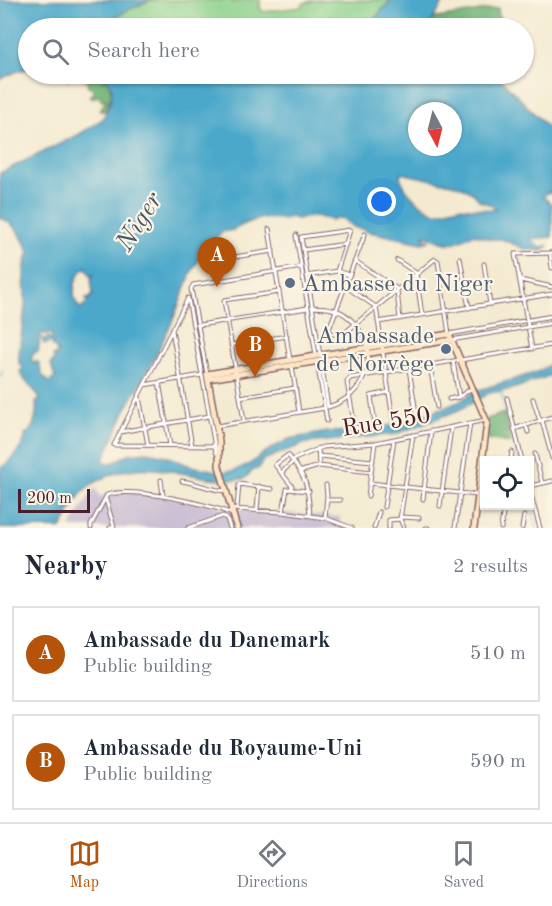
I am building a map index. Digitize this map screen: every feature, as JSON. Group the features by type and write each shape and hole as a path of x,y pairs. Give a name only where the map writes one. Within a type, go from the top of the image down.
{"street":[{"path":"269,228 299,412"},
{"path":"310,308 301,237 351,230 337,271"},
{"path":"365,234 329,330 341,336 416,273 433,260 437,260 445,312 457,361 486,420 485,456"},
{"path":"296,235 310,308 327,422"},
{"path":"303,250 346,244"},
{"path":"228,258 273,251"},
{"path":"532,349 516,253 551,253 552,268"},
{"path":"460,258 469,308"},
{"path":"397,260 416,273 422,315"},
{"path":"355,261 397,290 400,319"},
{"path":"484,264 490,304"},
{"path":"218,455 214,446 209,416 199,325 191,289 193,285 302,267"},
{"path":"307,276 337,271 349,276"},
{"path":"520,280 552,287"},
{"path":"345,286 376,308 393,419"},
{"path":"244,421 224,300 279,292"},
{"path":"378,322 552,294"},
{"path":"214,446 114,444 188,298 217,426 219,466 237,528"},
{"path":"199,325 282,311 310,308 336,310 355,324 368,350 365,376 346,400 328,406 318,358"},
{"path":"450,337 552,316"},
{"path":"144,385 552,323"},
{"path":"172,329 192,446"},
{"path":"231,345 286,336"},
{"path":"389,392 371,396 375,425 355,429 347,382 350,378 552,345"},
{"path":"457,361 459,397"},
{"path":"430,365 437,408"},
{"path":"409,369 416,413"},
{"path":"159,382 170,446"},
{"path":"240,397 295,388"},
{"path":"449,399 473,390"},
{"path":"139,395 148,445"},
{"path":"507,398 521,456"},
{"path":"533,399 552,458"},
{"path":"217,426 325,408"},
{"path":"120,432 209,416"},
{"path":"514,429 552,417"},
{"name":"Rue 550","path":"292,461 318,448 375,443 486,420"},
{"path":"455,528 470,423"},
{"path":"526,425 528,432"},
{"path":"440,506 451,427"},
{"path":"423,500 431,431"},
{"path":"545,433 552,432"},
{"path":"404,528 401,518 413,435"},
{"path":"384,507 394,439"},
{"path":"368,496 375,443"},
{"path":"318,448 320,466"},
{"path":"512,452 512,456"},
{"path":"534,454 542,483"},
{"path":"291,489 292,486 275,465 288,455 302,471 309,491 310,516"},
{"path":"319,456 373,462"},
{"path":"280,472 292,461"},
{"path":"302,471 320,466 371,472"},
{"path":"161,480 164,497"},
{"path":"182,481 203,485 213,490 226,491"},
{"path":"534,485 552,481"},
{"path":"370,483 478,496"},
{"path":"234,514 239,484 272,489"},
{"path":"325,518 326,485"},
{"path":"474,528 480,485"},
{"path":"257,510 259,486"},
{"path":"283,512 287,489 309,491"},
{"path":"91,527 107,495 115,492 164,497 211,506 234,514 257,510 325,518 352,528"},
{"path":"106,498 114,527 110,528"},
{"path":"327,500 340,500"},
{"path":"534,506 540,528"},
{"path":"501,528 503,510"},
{"path":"374,528 379,512"},
{"path":"188,528 222,516 227,519 230,528"},
{"path":"522,528 524,516"},
{"path":"389,528 389,520 419,518"},
{"path":"335,528 336,522"}],"shaded area":[{"path":"95,487 100,497 117,489 213,504 222,508 340,517 339,528 70,528"}],"green space":[{"path":"151,0 232,0 233,3 242,0 260,0 260,8 263,12 302,7 304,3 316,0 391,0 375,18 115,18"},
{"path":"498,8 499,18 438,18"},
{"path":"88,84 109,84 112,93 106,111 100,111 106,100 101,100 99,96 91,98 89,96 93,94 94,89 88,87"},
{"path":"504,413 511,443 488,439 487,419"}],"water":[{"path":"0,0 151,0 115,18 18,18 18,71 0,79"},
{"path":"391,0 445,0 434,18 375,18"},
{"name":"Niger","path":"110,84 506,84 552,132 552,193 548,192 543,197 552,204 552,237 530,239 539,246 549,245 543,251 525,249 502,239 491,239 474,234 450,243 426,235 424,237 429,241 422,243 365,231 352,226 342,218 331,220 316,216 296,219 291,217 262,218 222,232 210,243 192,271 172,322 127,407 104,462 112,463 129,454 146,452 167,456 190,466 222,472 233,471 250,464 289,439 327,432 365,431 402,423 459,402 476,391 538,372 552,363 552,375 512,389 489,393 459,410 396,434 306,443 263,460 259,468 244,479 207,477 154,469 120,472 84,490 61,528 0,528 0,468 20,448 25,435 34,424 36,402 40,400 22,376 20,371 23,366 19,364 25,304 24,273 29,252 14,227 0,218 0,173 78,135 103,119 110,102 112,89","holes":["401,173 461,186 495,209 459,207 435,213 414,198 405,188 400,176","86,267 91,276 94,274 91,279 93,294 89,299 86,298 87,303 81,309 75,299 74,287 78,276","41,333 47,335 49,333 53,339 48,337 44,340 42,337 44,344 52,342 52,346 58,353 53,356 55,358 51,364 55,378 49,382 42,375 39,363 35,361 34,364 31,359 34,353 38,352"]}],"waterway":[{"path":"0,377 3,370"},
{"path":"501,392 518,456"},
{"path":"228,479 228,488 234,507"},
{"path":"532,510 537,528"},
{"path":"235,512 240,528"}],"place":[{"name":"Ambasse du Niger","path":"290,283"},
{"name":"Ambassade du Danemark","path":"217,287"},
{"name":"Ambassade de Norvège","path":"446,349"},
{"name":"Ambassade du Royaume-Uni","path":"255,377"}]}
